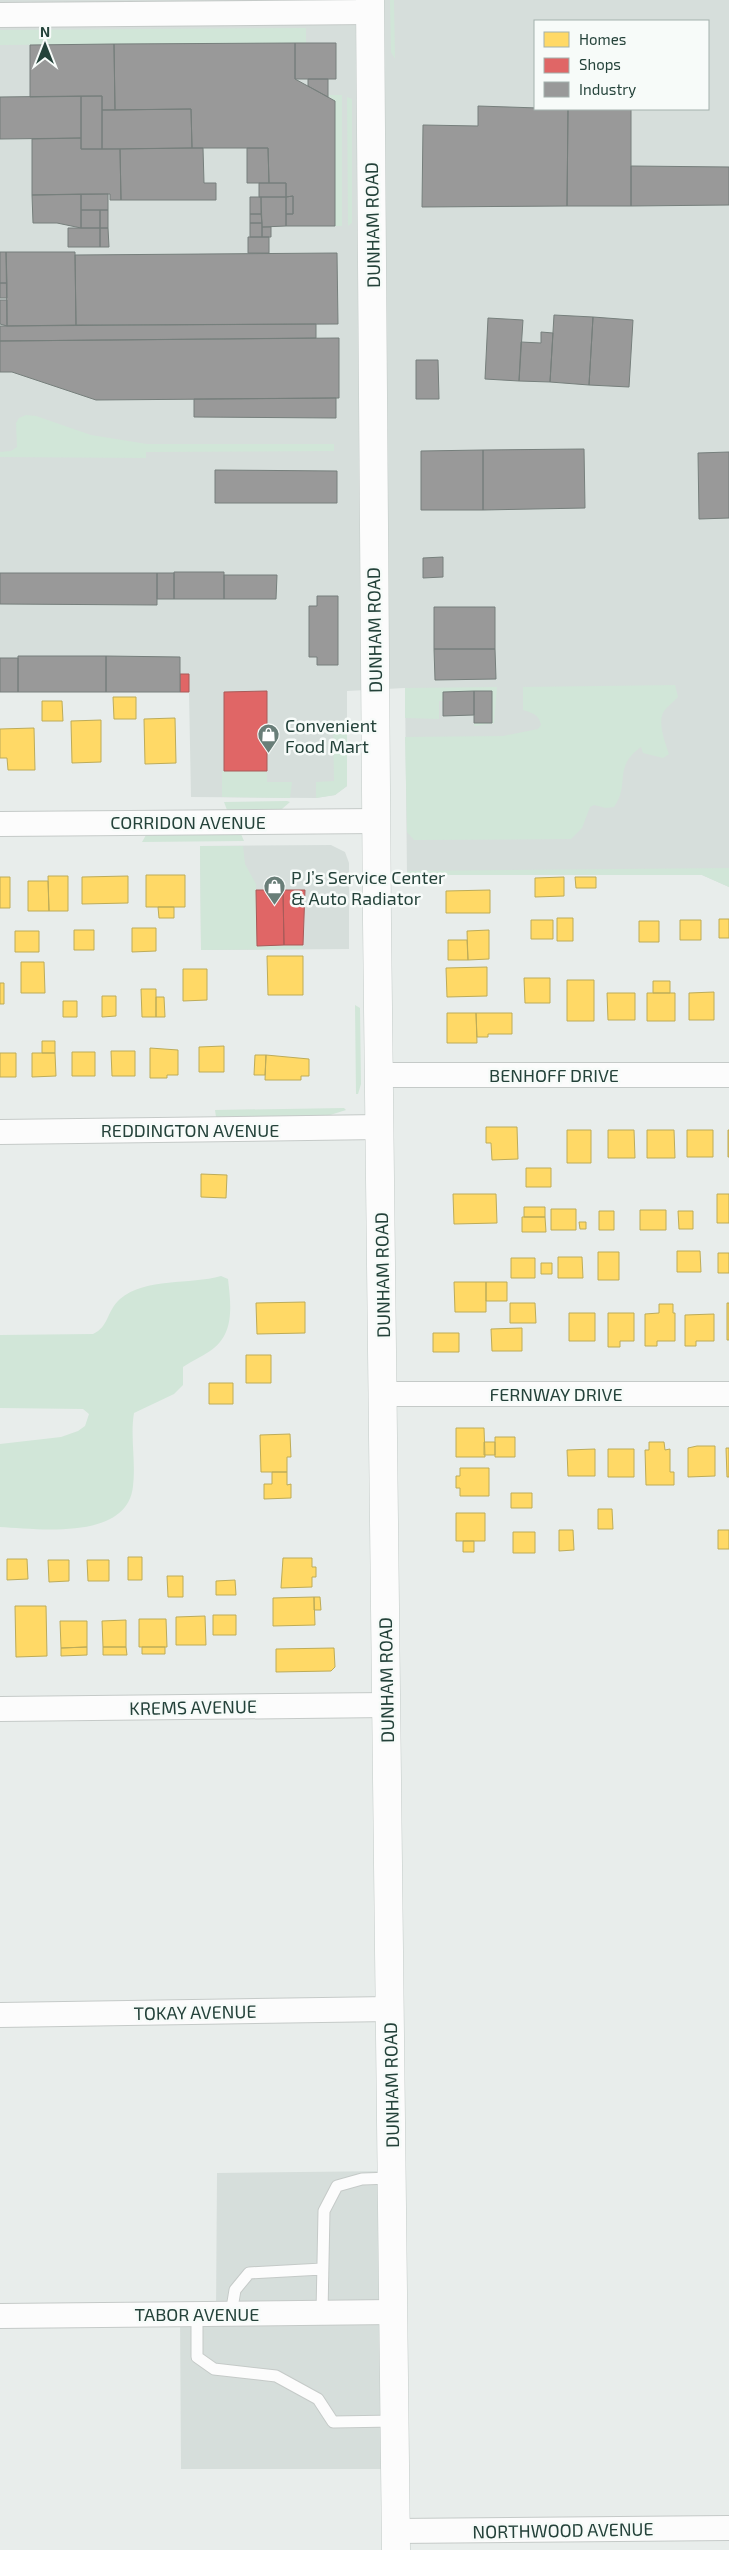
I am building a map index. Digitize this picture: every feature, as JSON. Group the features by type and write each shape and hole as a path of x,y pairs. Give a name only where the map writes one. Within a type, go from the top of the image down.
{"street":[{"path":"0,15 370,6"},
{"name":"DUNHAM ROAD","path":"370,6 396,2541"},
{"name":"CORRIDON AVENUE","path":"0,824 377,821"},
{"name":"BENHOFF DRIVE","path":"380,1075 729,1075"},
{"name":"REDDINGTON AVENUE","path":"0,1132 380,1127"},
{"name":"FERNWAY DRIVE","path":"383,1394 729,1394"},
{"name":"KREMS AVENUE","path":"0,1709 387,1705"},
{"name":"TOKAY AVENUE","path":"0,2015 390,2009"},
{"name":"TABOR AVENUE","path":"0,2316 393,2312"},
{"name":"NORTHWOOD AVENUE","path":"396,2541 729,2528"}],"lane":[{"path":"322,2313 324,2211 337,2186 362,2179 392,2178"},
{"path":"231,2314 235,2290 249,2272 322,2268"},
{"path":"197,2314 196,2357 214,2369 276,2376 318,2398 333,2422 396,2421"}],"shaded area":[{"path":"0,0 729,0 729,887 702,875 407,875 405,688 347,691 347,786 335,795 316,798 191,797 189,692 0,692"},
{"name":"P J’s Service Center & Auto Radiator","path":"331,845 345,852 349,863 349,949 201,950 200,846"},
{"path":"392,2171 396,2469 181,2469 180,2313 216,2313 217,2173"}],"green space":[{"path":"390,0 394,0 395,59 391,52"},
{"path":"306,28 306,43 0,45 0,30"},
{"path":"328,95 342,95 342,226 335,226 335,101"},
{"path":"347,97 352,99 352,223 348,226"},
{"path":"26,415 36,416 91,435 147,444 334,444 334,451 146,452 146,458 0,457 0,452 11,451 17,447 16,423 19,418"},
{"path":"675,685 678,697 664,711 661,721 662,732 669,754 663,758 643,753 641,747 627,762 619,798 614,807 606,808 594,805 590,807 582,828 571,839 414,840 407,832 405,737 503,736 538,729 541,725 539,718 535,714 523,710 523,687"},
{"path":"497,687 494,723 474,726 474,723 492,723 491,691 443,692 443,701 439,701 439,719 405,718 405,688"},
{"path":"333,727 347,727 347,786 335,795 316,798 316,782 334,781"},
{"path":"222,771 267,771 267,782 292,782 290,798 222,797"},
{"path":"224,802 290,802 282,809 227,810"},
{"path":"241,834 244,841 142,842 146,835"},
{"path":"200,846 243,846 245,864 256,884 257,946 303,945 302,949 201,950"},
{"path":"729,868 729,887 702,875 407,875 407,871"},
{"path":"355,1005 360,1008 361,1084 358,1094 356,1094"},
{"path":"344,1108 346,1110 327,1116 216,1117 215,1110"},
{"path":"221,1276 228,1279 230,1299 230,1319 224,1337 210,1351 183,1367 183,1385 174,1394 134,1413 134,1477 127,1504 115,1516 99,1524 79,1528 36,1529 0,1527 0,1444 61,1437 78,1431 85,1426 89,1414 83,1409 0,1408 0,1335 93,1334 102,1327 120,1299 142,1287"}],"building: Homes":[{"path":"113,697 136,697 136,719 114,719"},
{"path":"42,701 62,701 63,721 42,721"},
{"path":"175,718 176,763 145,764 144,719"},
{"path":"101,720 101,762 72,763 71,721"},
{"path":"34,728 35,770 8,770 7,758 0,758 0,729"},
{"path":"146,875 185,875 185,907 146,907"},
{"path":"48,876 68,876 68,911 49,911"},
{"path":"128,876 128,903 82,904 82,877"},
{"path":"0,877 10,877 10,908 0,908"},
{"path":"564,877 564,896 535,897 535,878"},
{"path":"575,877 596,877 596,888 576,888"},
{"path":"28,881 48,881 49,911 28,911"},
{"path":"490,890 490,913 446,913 446,891"},
{"path":"158,907 174,907 174,918 159,918"},
{"path":"557,918 573,918 573,941 557,941"},
{"path":"719,919 729,919 729,938 719,938"},
{"path":"531,920 553,920 553,939 531,939"},
{"path":"680,920 701,920 701,940 680,940"},
{"path":"639,921 659,921 659,942 639,942"},
{"path":"132,928 156,928 156,951 132,952"},
{"path":"74,930 94,930 94,950 74,950"},
{"path":"489,930 489,959 468,960 467,931"},
{"path":"15,931 39,931 39,952 15,952"},
{"path":"448,940 467,940 468,960 448,960"},
{"path":"267,956 303,956 303,995 268,995"},
{"path":"21,962 44,962 45,993 21,993"},
{"path":"487,967 487,996 447,997 446,968"},
{"path":"183,969 207,969 207,1000 183,1001"},
{"path":"524,978 550,978 550,1003 525,1003"},
{"path":"567,980 594,980 594,1021 567,1021"},
{"path":"653,981 670,981 670,993 653,993"},
{"path":"0,983 4,983 4,1004 0,1004"},
{"path":"141,989 156,989 156,1017 142,1017"},
{"path":"714,992 714,1020 689,1020 689,993"},
{"path":"607,993 635,993 635,1020 608,1020"},
{"path":"647,993 675,993 675,1021 647,1021"},
{"path":"102,996 116,996 116,1016 102,1017"},
{"path":"156,997 164,997 165,1017 156,1017"},
{"path":"63,1001 77,1001 77,1017 63,1017"},
{"path":"447,1013 476,1013 477,1043 447,1043"},
{"path":"476,1013 512,1013 512,1034 488,1034 488,1037 477,1037"},
{"path":"42,1041 55,1041 55,1053 42,1053"},
{"path":"224,1046 224,1072 199,1072 199,1047"},
{"path":"150,1048 178,1050 178,1075 167,1075 167,1078 150,1078"},
{"path":"111,1051 135,1051 135,1076 112,1076"},
{"path":"72,1052 95,1052 95,1076 72,1076"},
{"path":"0,1053 16,1053 16,1077 0,1077"},
{"path":"32,1053 55,1053 56,1076 32,1077"},
{"path":"255,1055 266,1055 265,1075 254,1075"},
{"path":"266,1055 309,1059 309,1076 301,1076 301,1080 265,1080"},
{"path":"486,1127 517,1127 518,1159 492,1160 491,1143 486,1143"},
{"path":"567,1130 591,1130 591,1163 567,1163"},
{"path":"608,1130 634,1130 635,1158 608,1158"},
{"path":"647,1130 674,1130 675,1158 647,1158"},
{"path":"687,1130 713,1130 713,1157 687,1157"},
{"path":"729,1130 729,1157 728,1157"},
{"path":"526,1168 551,1168 551,1187 526,1187"},
{"path":"201,1174 227,1175 226,1198 201,1197"},
{"path":"453,1194 496,1194 497,1223 454,1224"},
{"path":"717,1194 729,1194 729,1223 717,1223"},
{"path":"524,1207 545,1207 545,1217 524,1217"},
{"path":"551,1209 576,1209 576,1230 551,1230"},
{"path":"640,1210 666,1210 666,1230 640,1230"},
{"path":"599,1211 614,1211 614,1230 599,1230"},
{"path":"678,1211 693,1211 693,1229 679,1229"},
{"path":"522,1217 545,1217 546,1232 522,1232"},
{"path":"579,1222 586,1222 586,1229 580,1229"},
{"path":"677,1251 700,1251 701,1272 677,1272"},
{"path":"598,1252 619,1252 619,1280 598,1280"},
{"path":"718,1253 729,1253 729,1273 718,1273"},
{"path":"558,1257 582,1257 583,1278 558,1278"},
{"path":"511,1258 535,1258 535,1278 511,1278"},
{"path":"541,1263 552,1263 552,1274 541,1274"},
{"path":"454,1282 486,1282 486,1312 455,1312"},
{"path":"486,1282 507,1282 507,1301 486,1301"},
{"path":"305,1302 305,1333 257,1334 256,1303"},
{"path":"510,1303 535,1303 536,1323 510,1323"},
{"path":"727,1303 729,1303 729,1340 727,1340"},
{"path":"659,1304 673,1304 673,1313 675,1313 675,1341 657,1341 657,1346 645,1346 645,1314 659,1313"},
{"path":"569,1313 595,1313 595,1341 569,1341"},
{"path":"608,1313 634,1313 634,1341 620,1341 620,1347 608,1347"},
{"path":"714,1314 714,1341 696,1341 696,1346 685,1346 685,1315"},
{"path":"522,1328 522,1351 492,1351 491,1329"},
{"path":"433,1333 459,1333 459,1352 433,1352"},
{"path":"246,1355 271,1355 271,1383 246,1383"},
{"path":"209,1383 233,1383 233,1404 209,1404"},
{"path":"456,1428 484,1428 485,1457 456,1457"},
{"path":"290,1434 291,1457 287,1457 287,1472 261,1472 260,1435"},
{"path":"495,1437 515,1437 515,1457 495,1457"},
{"path":"484,1442 495,1442 495,1455 484,1455"},
{"path":"649,1442 664,1442 665,1450 670,1449 670,1472 674,1472 674,1485 646,1485 645,1450 649,1450"},
{"path":"715,1446 715,1476 688,1477 688,1448"},
{"path":"726,1448 729,1448 729,1477 727,1477"},
{"path":"595,1449 595,1476 568,1476 567,1450"},
{"path":"608,1449 634,1449 634,1477 608,1477"},
{"path":"460,1468 489,1468 489,1496 460,1496 460,1488 456,1488 456,1476 460,1476"},
{"path":"272,1472 287,1472 287,1485 291,1484 291,1498 264,1499 264,1484 272,1484"},
{"path":"511,1493 532,1493 532,1508 511,1508"},
{"path":"598,1509 612,1509 613,1529 598,1529"},
{"path":"456,1513 485,1513 485,1541 456,1541"},
{"path":"559,1530 573,1530 574,1550 559,1551"},
{"path":"718,1530 729,1530 729,1549 718,1549"},
{"path":"513,1532 535,1532 535,1553 513,1553"},
{"path":"463,1541 474,1541 474,1552 463,1552"},
{"path":"128,1557 142,1557 142,1580 128,1580"},
{"path":"283,1558 312,1558 312,1567 316,1567 316,1577 312,1577 312,1587 281,1588"},
{"path":"7,1559 27,1559 28,1579 7,1580"},
{"path":"48,1560 69,1560 69,1581 49,1582"},
{"path":"87,1560 109,1560 109,1581 88,1581"},
{"path":"167,1576 183,1576 183,1597 168,1597"},
{"path":"235,1580 236,1595 216,1595 216,1581"},
{"path":"314,1597 320,1597 321,1610 314,1610"},
{"path":"314,1597 315,1625 273,1626 273,1598"},
{"path":"15,1606 46,1606 47,1656 16,1657"},
{"path":"213,1615 236,1615 236,1635 213,1635"},
{"path":"205,1616 206,1645 176,1645 176,1617"},
{"path":"139,1619 166,1619 167,1647 139,1647"},
{"path":"126,1620 126,1647 103,1647 102,1621"},
{"path":"60,1621 87,1621 87,1647 61,1648"},
{"path":"87,1647 87,1655 61,1656 61,1648"},
{"path":"103,1647 126,1647 127,1655 103,1655"},
{"path":"142,1647 165,1647 165,1654 142,1654"},
{"path":"334,1648 335,1667 331,1671 276,1672 276,1649"}],"building: Shops":[{"path":"180,674 189,674 189,692 180,692"},
{"path":"267,691 267,771 224,771 224,692"},
{"path":"256,890 283,890 284,945 257,946"},
{"path":"283,890 305,890 303,945 284,945"}],"building: Industry":[{"path":"295,43 336,43 336,79 295,79"},
{"path":"295,43 295,79 335,101 335,226 286,226 286,214 293,214 293,196 286,197 286,183 269,183 268,148 192,148 191,109 115,110 114,44"},
{"path":"114,44 115,110 102,110 102,96 30,97 30,45"},
{"path":"308,79 328,79 328,97 308,86"},
{"path":"81,96 102,96 102,149 81,149"},
{"path":"81,96 81,138 0,139 0,97"},
{"path":"478,106 534,108 534,110 568,110 567,206 422,207 423,125 478,126"},
{"path":"191,109 192,148 102,149 102,110"},
{"path":"568,110 631,110 631,206 567,206"},
{"path":"81,138 81,149 120,149 121,200 110,200 110,194 32,195 32,139"},
{"path":"203,148 204,183 216,183 216,200 121,200 120,149"},
{"path":"247,148 268,148 269,183 247,183"},
{"path":"631,166 729,167 729,205 631,206"},
{"path":"259,183 286,183 286,197 259,197"},
{"path":"81,194 81,228 57,223 33,223 32,195"},
{"path":"81,194 108,194 108,210 81,210"},
{"path":"293,196 293,214 286,214 286,197"},
{"path":"250,197 261,197 261,214 250,214"},
{"path":"261,197 286,197 286,226 262,227"},
{"path":"81,210 100,210 100,228 81,228"},
{"path":"100,210 108,210 108,228 100,228"},
{"path":"250,214 261,214 262,223 250,223"},
{"path":"250,223 262,223 262,237 250,237"},
{"path":"262,227 271,227 271,237 262,237"},
{"path":"68,228 100,228 100,247 68,247"},
{"path":"100,228 108,228 109,247 100,247"},
{"path":"248,237 269,237 269,253 248,253"},
{"path":"0,252 6,252 7,283 0,283"},
{"path":"6,252 75,252 76,325 7,326"},
{"path":"337,253 338,324 76,325 75,255"},
{"path":"0,283 7,283 7,298 0,298"},
{"path":"0,300 7,300 7,326 0,324"},
{"path":"554,315 593,317 589,385 550,382"},
{"path":"593,317 633,320 629,387 589,385"},
{"path":"488,318 523,320 519,381 485,379"},
{"path":"316,324 316,338 0,341 0,326"},
{"path":"541,332 553,333 550,382 519,381 521,342 541,343"},
{"path":"339,338 339,398 96,400 12,372 0,372 0,341"},
{"path":"416,360 438,360 439,399 416,399"},
{"path":"336,398 336,418 194,417 194,399"},
{"path":"584,449 585,508 483,510 483,450"},
{"path":"483,450 483,510 421,510 421,451"},
{"path":"729,452 729,518 699,519 698,453"},
{"path":"215,470 337,471 337,503 215,503"},
{"path":"443,557 443,577 423,578 423,558"},
{"path":"174,572 224,572 224,599 174,599"},
{"path":"0,573 157,573 157,605 0,604"},
{"path":"157,573 174,573 174,599 157,599"},
{"path":"224,575 277,575 276,599 224,599"},
{"path":"317,596 338,596 338,665 317,665 317,657 309,657 309,606 317,606"},
{"path":"434,607 495,607 495,649 434,649"},
{"path":"434,649 495,649 496,679 435,680"},
{"path":"18,656 106,656 106,692 18,692"},
{"path":"106,656 180,657 180,692 106,692"},
{"path":"0,658 18,658 18,692 0,692"},
{"path":"474,691 492,691 492,723 474,723"},
{"path":"474,691 474,715 443,716 443,692"}],"place":[{"name":"Convenient Food Mart","path":"269,754"},
{"name":"P J’s Service Center & Auto Radiator","path":"275,906"}]}
